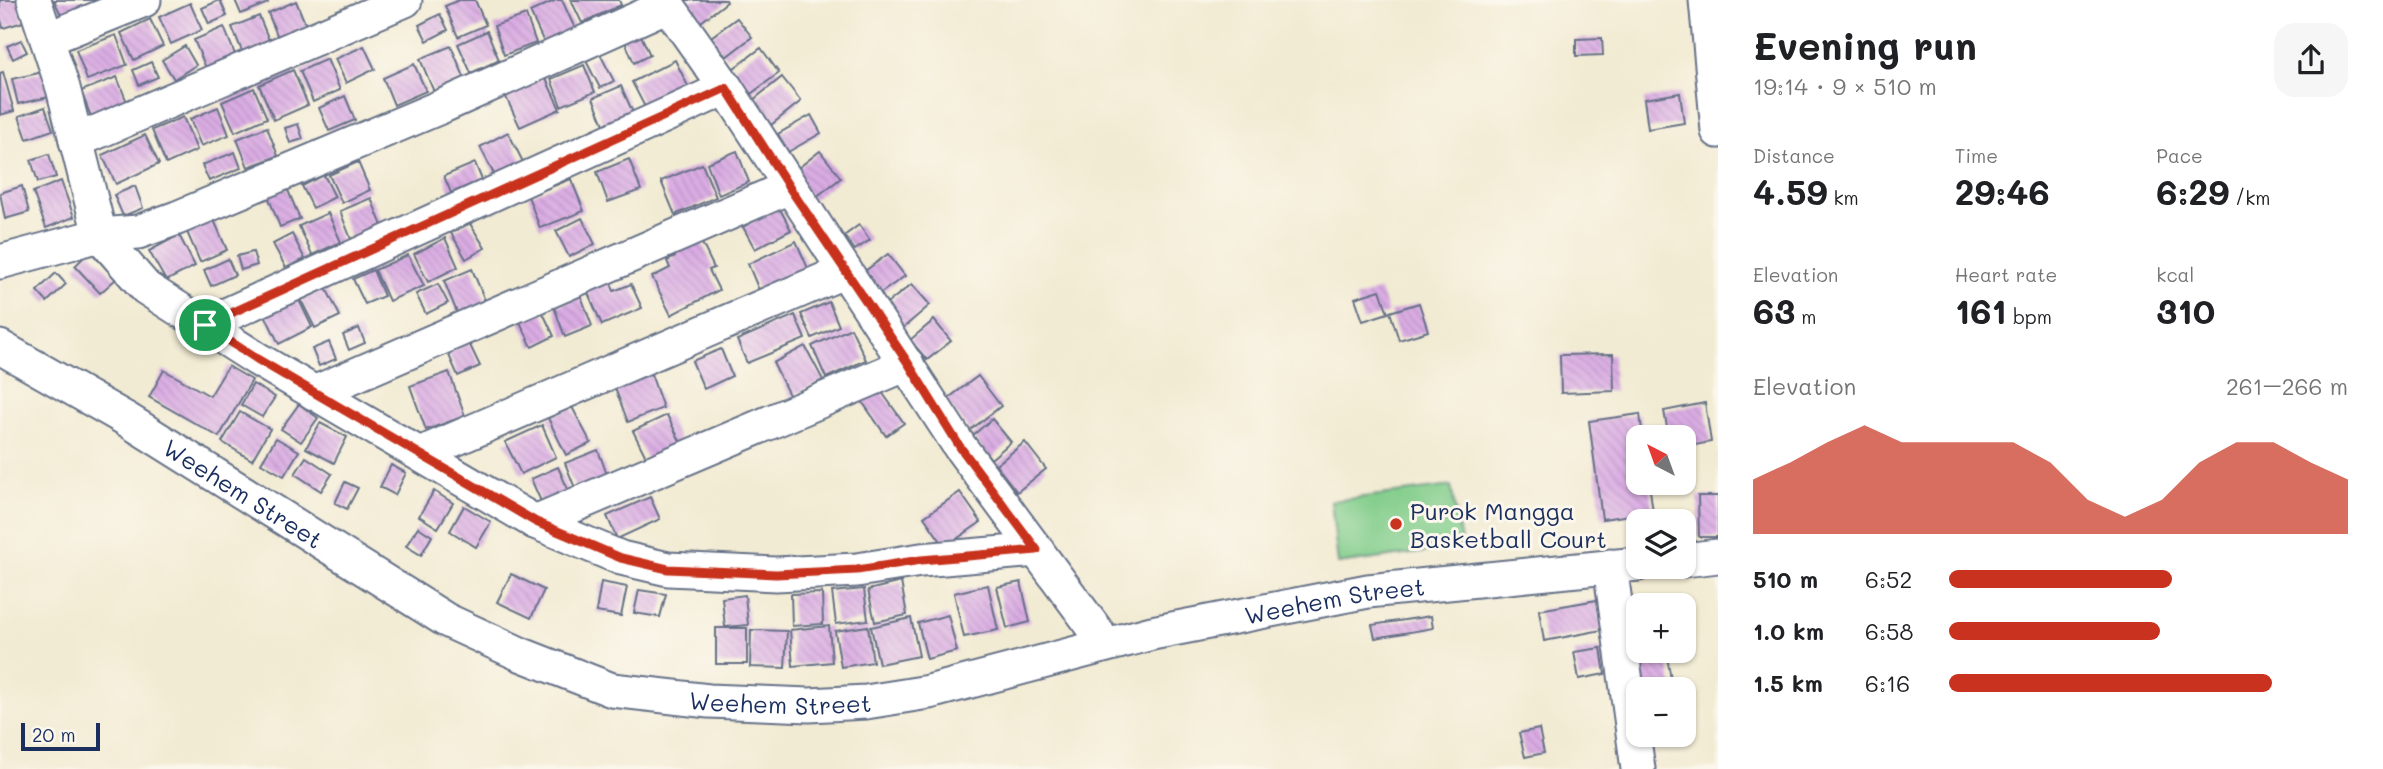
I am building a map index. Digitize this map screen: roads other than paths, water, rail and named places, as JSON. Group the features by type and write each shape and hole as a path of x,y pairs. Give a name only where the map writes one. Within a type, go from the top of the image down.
{"street":[{"path":"34,0 76,141 100,235 146,288 314,393 536,522 621,558 668,569 776,574 857,570 921,560 1037,550"},
{"path":"47,39 144,0"},
{"path":"76,141 405,0"},
{"path":"1706,0 1718,131"},
{"path":"0,262 100,235 138,232 177,218 444,105 666,3 726,88 789,187 908,363 960,447 1105,644"},
{"path":"205,325 726,88"},
{"path":"314,393 789,187"},
{"path":"420,454 845,271"},
{"name":"Weehem Street","path":"0,347 126,419 446,620 520,654 612,690 709,701 809,705 866,702 929,692 1105,644 1368,591 1624,565"},
{"path":"536,522 908,363"},
{"path":"1696,559 1718,556"},
{"path":"1624,565 1639,769"}],"place":[{"name":"Purok Mangga Basketball Court","path":"1396,524"}]}
